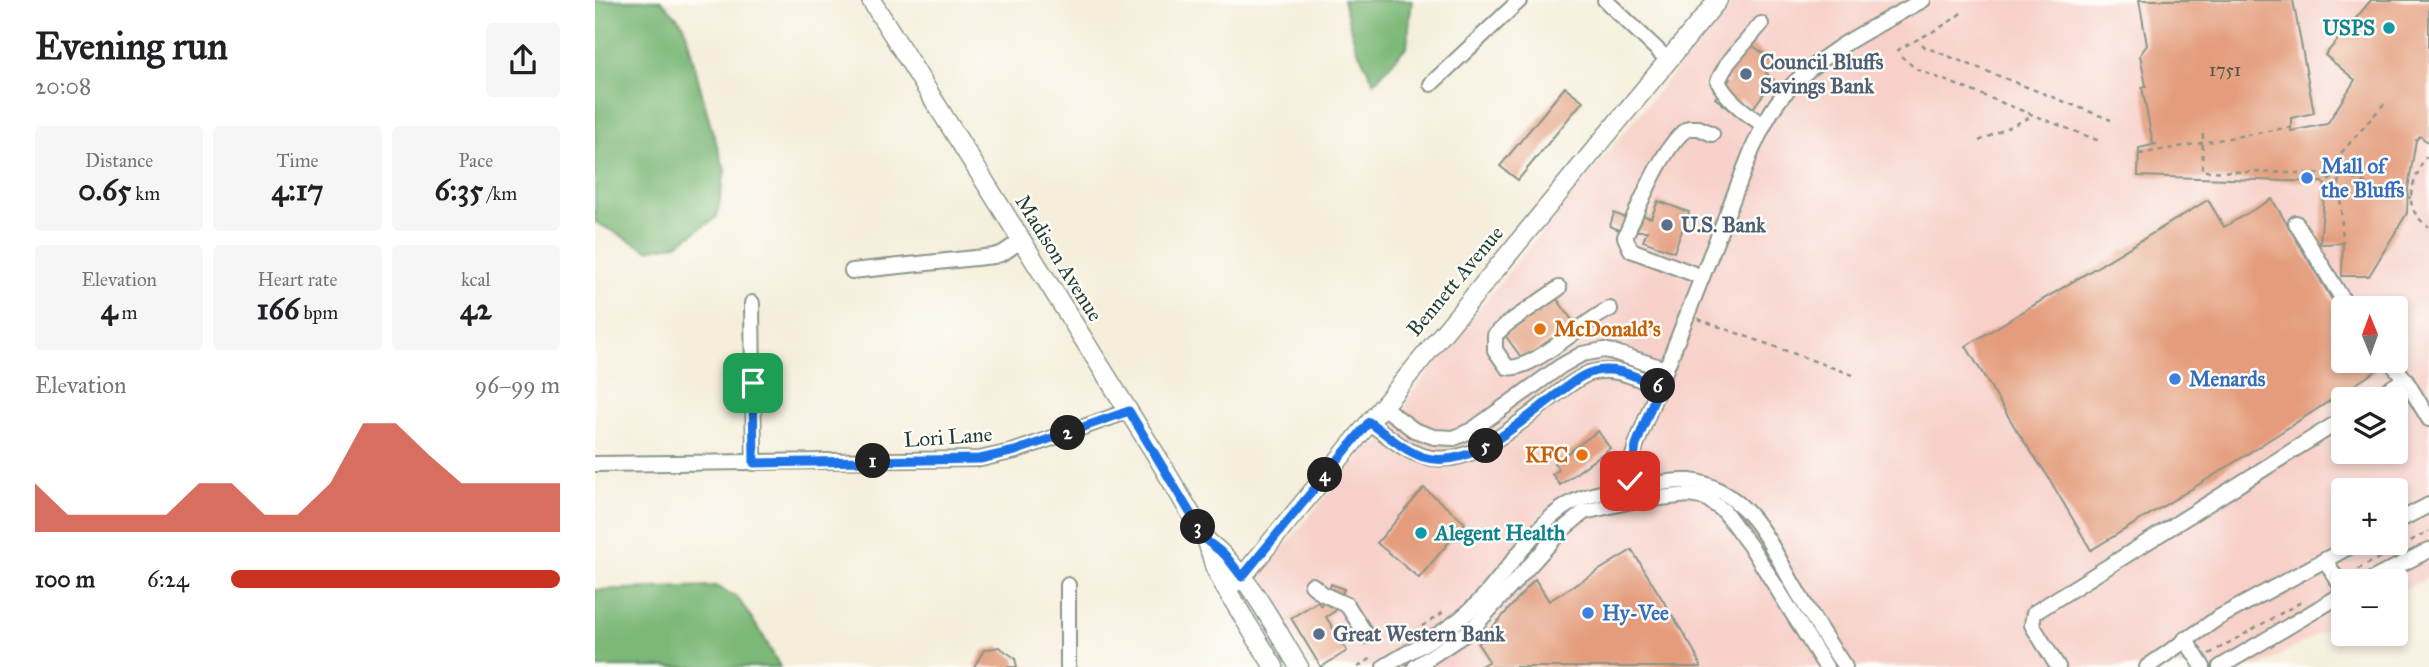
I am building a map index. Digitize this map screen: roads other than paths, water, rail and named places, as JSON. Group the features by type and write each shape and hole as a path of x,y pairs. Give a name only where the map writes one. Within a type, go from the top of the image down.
{"main road":[{"name":"Madison Avenue","path":"871,0 1129,411 1207,541 1215,568 1273,667"},
{"name":"Bennett Avenue","path":"1226,589 1242,577 1718,0"},
{"name":"Madison Avenue","path":"1207,541 1225,555 1242,577 1299,667"}],"street":[{"path":"1431,84 1520,0"},
{"path":"1605,0 1668,60"},
{"path":"1631,494 1630,467 1636,445 1764,125 1783,95 1812,67 1854,38 1922,0"},
{"path":"1761,24 1727,64 1718,81 1740,107 1764,125"},
{"path":"1702,277 1630,250 1625,243 1625,237 1674,141 1689,128 1699,128 1712,134"},
{"path":"2296,223 2342,296"},
{"path":"852,271 994,256 1022,240"},
{"path":"1559,288 1495,335 1495,350 1507,367 1520,368 1528,364 1595,316 1610,309"},
{"path":"752,303 754,463"},
{"path":"1381,407 1414,430 1434,437 1454,438 1472,430 1582,354 1604,350 1665,369"},
{"path":"1369,422 1400,445 1424,457 1460,458 1483,448 1589,373 1599,370 1618,371 1659,387"},
{"path":"2400,373 2429,419"},
{"path":"2393,387 2405,379"},
{"name":"Lori Lane","path":"595,464 980,459 1015,451 1129,411"},
{"path":"2058,667 2032,625 2034,613 2331,427"},
{"path":"1415,667 1471,630 1573,518 1631,494 1689,481 1709,485 1726,494 1749,514 1775,553 1811,617 1845,667"},
{"path":"1383,660 1461,619 1487,593 1545,523 1563,509 1579,499 1631,494 1706,498 1724,511 1753,550 1826,667"},
{"path":"2408,516 2429,505"},
{"path":"2392,569 2429,550"},
{"path":"2147,667 2218,618 2334,555"},
{"path":"2325,560 2331,570"},
{"path":"1068,585 1068,667"},
{"path":"1312,585 1323,594 1347,605 1367,636"},
{"path":"2220,667 2331,595"},
{"path":"2185,639 2201,664"}],"place":[{"name":"USPS","path":"2389,28"},
{"name":"Council Bluffs Savings Bank","path":"1746,74"},
{"name":"Mall of the Bluffs","path":"2307,178"},
{"name":"U.S. Bank","path":"1667,225"},
{"name":"McDonald's","path":"1540,329"},
{"name":"Menards","path":"2175,379"},
{"name":"KFC","path":"1582,455"},
{"name":"Alegent Health","path":"1421,533"},
{"name":"Hy-Vee","path":"1588,613"},
{"name":"Great Western Bank","path":"1319,634"}]}
